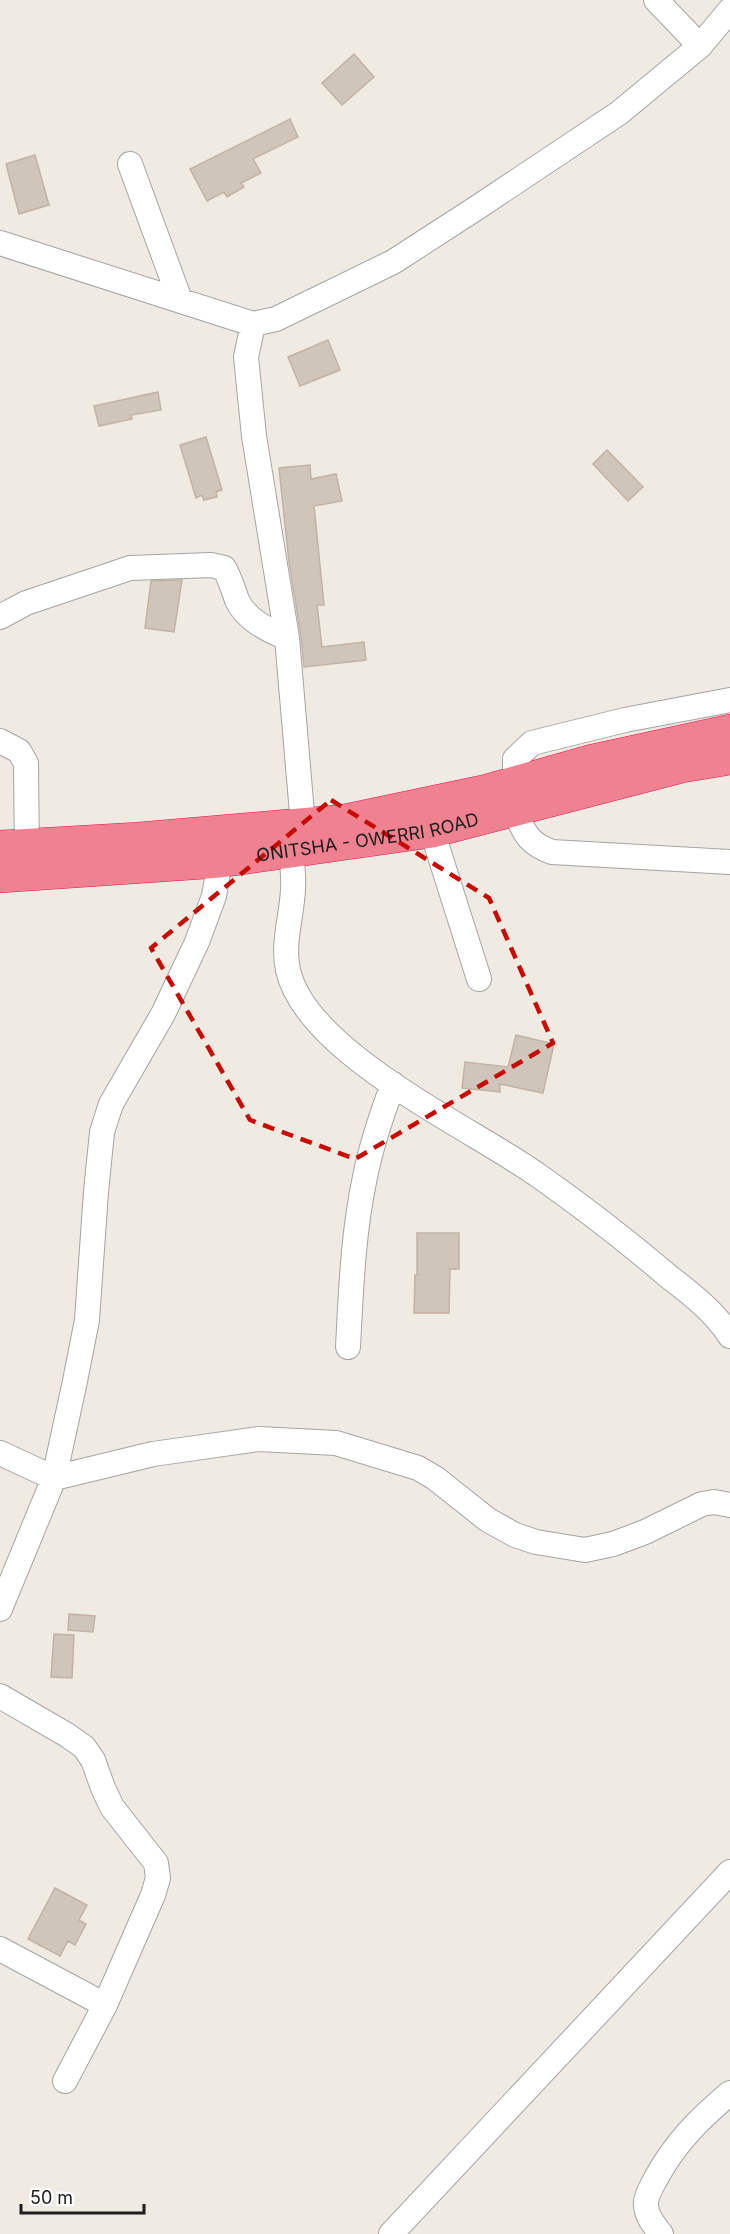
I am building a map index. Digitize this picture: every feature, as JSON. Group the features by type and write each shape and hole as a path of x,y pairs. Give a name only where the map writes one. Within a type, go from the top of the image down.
{"highway":[{"name":"ONITSHA - OWERRI ROAD","path":"14,861 432,831 515,797 592,761 730,731"},
{"name":"ONITSHA - OWERRI ROAD","path":"14,861 220,861 297,839 345,821 483,792 515,797 730,758"}],"street":[{"path":"656,0 700,46"},
{"path":"0,243 253,324 276,320 393,262 619,113 700,46 730,10"},
{"path":"130,164 180,300"},
{"path":"253,324 246,357 250,402 287,638 297,839 286,943 288,970 301,1001 320,1027 354,1057 538,1175 647,1258 690,1294 730,1336"},
{"path":"0,617 26,603 130,567 211,565 224,568 239,603 261,626 287,638"},
{"path":"730,700 625,720 532,743 516,759 515,797 527,838 536,846 552,852 730,862"},
{"path":"0,741 19,752 26,763 14,861"},
{"path":"432,831 479,979"},
{"path":"0,1610 54,1478 87,1320 102,1132 111,1104 163,1014 197,942 214,896 220,861"},
{"path":"348,1347 353,1262 365,1178 378,1123 393,1084"},
{"path":"0,1453 54,1478 153,1454 259,1439 336,1443 418,1468 435,1478 488,1520 515,1535 536,1542 585,1550 613,1544 645,1532 702,1504 714,1502 730,1505"},
{"path":"0,1696 67,1735 84,1748 93,1760 112,1807 156,1863 158,1878 153,1895 105,2005 65,2081"},
{"path":"391,2234 730,1872"},
{"path":"0,1949 105,2005"},
{"path":"661,2234 648,2216 646,2205 653,2184 670,2154 683,2137 709,2110 730,2093"}],"highlighted area":[{"path":"331,800 489,898 553,1043 355,1159 250,1120 151,948"}],"building":[{"path":"354,54 374,77 342,105 322,83"},
{"path":"290,119 298,137 253,159 261,173 241,183 244,187 227,197 224,192 207,201 190,169"},
{"path":"35,155 49,205 19,214 6,164"},
{"path":"328,340 340,370 300,386 288,357"},
{"path":"158,392 161,410 131,415 132,419 99,426 94,406"},
{"path":"206,437 222,490 216,492 217,497 204,500 202,495 196,498 180,445"},
{"path":"607,450 643,487 628,501 593,464"},
{"path":"310,465 311,479 336,474 342,501 314,506 324,605 317,605 322,647 364,642 366,660 304,667 279,468"},
{"path":"182,580 174,632 145,628 151,581"},
{"path":"516,1035 554,1044 543,1093 500,1084 500,1092 462,1088 465,1062 508,1067"},
{"path":"417,1233 459,1233 459,1269 450,1269 449,1313 414,1313"},
{"path":"69,1614 95,1616 93,1632 68,1630"},
{"path":"54,1634 74,1635 72,1678 51,1677"},
{"path":"55,1888 87,1905 79,1920 86,1924 75,1945 68,1941 60,1956 28,1939"}]}
